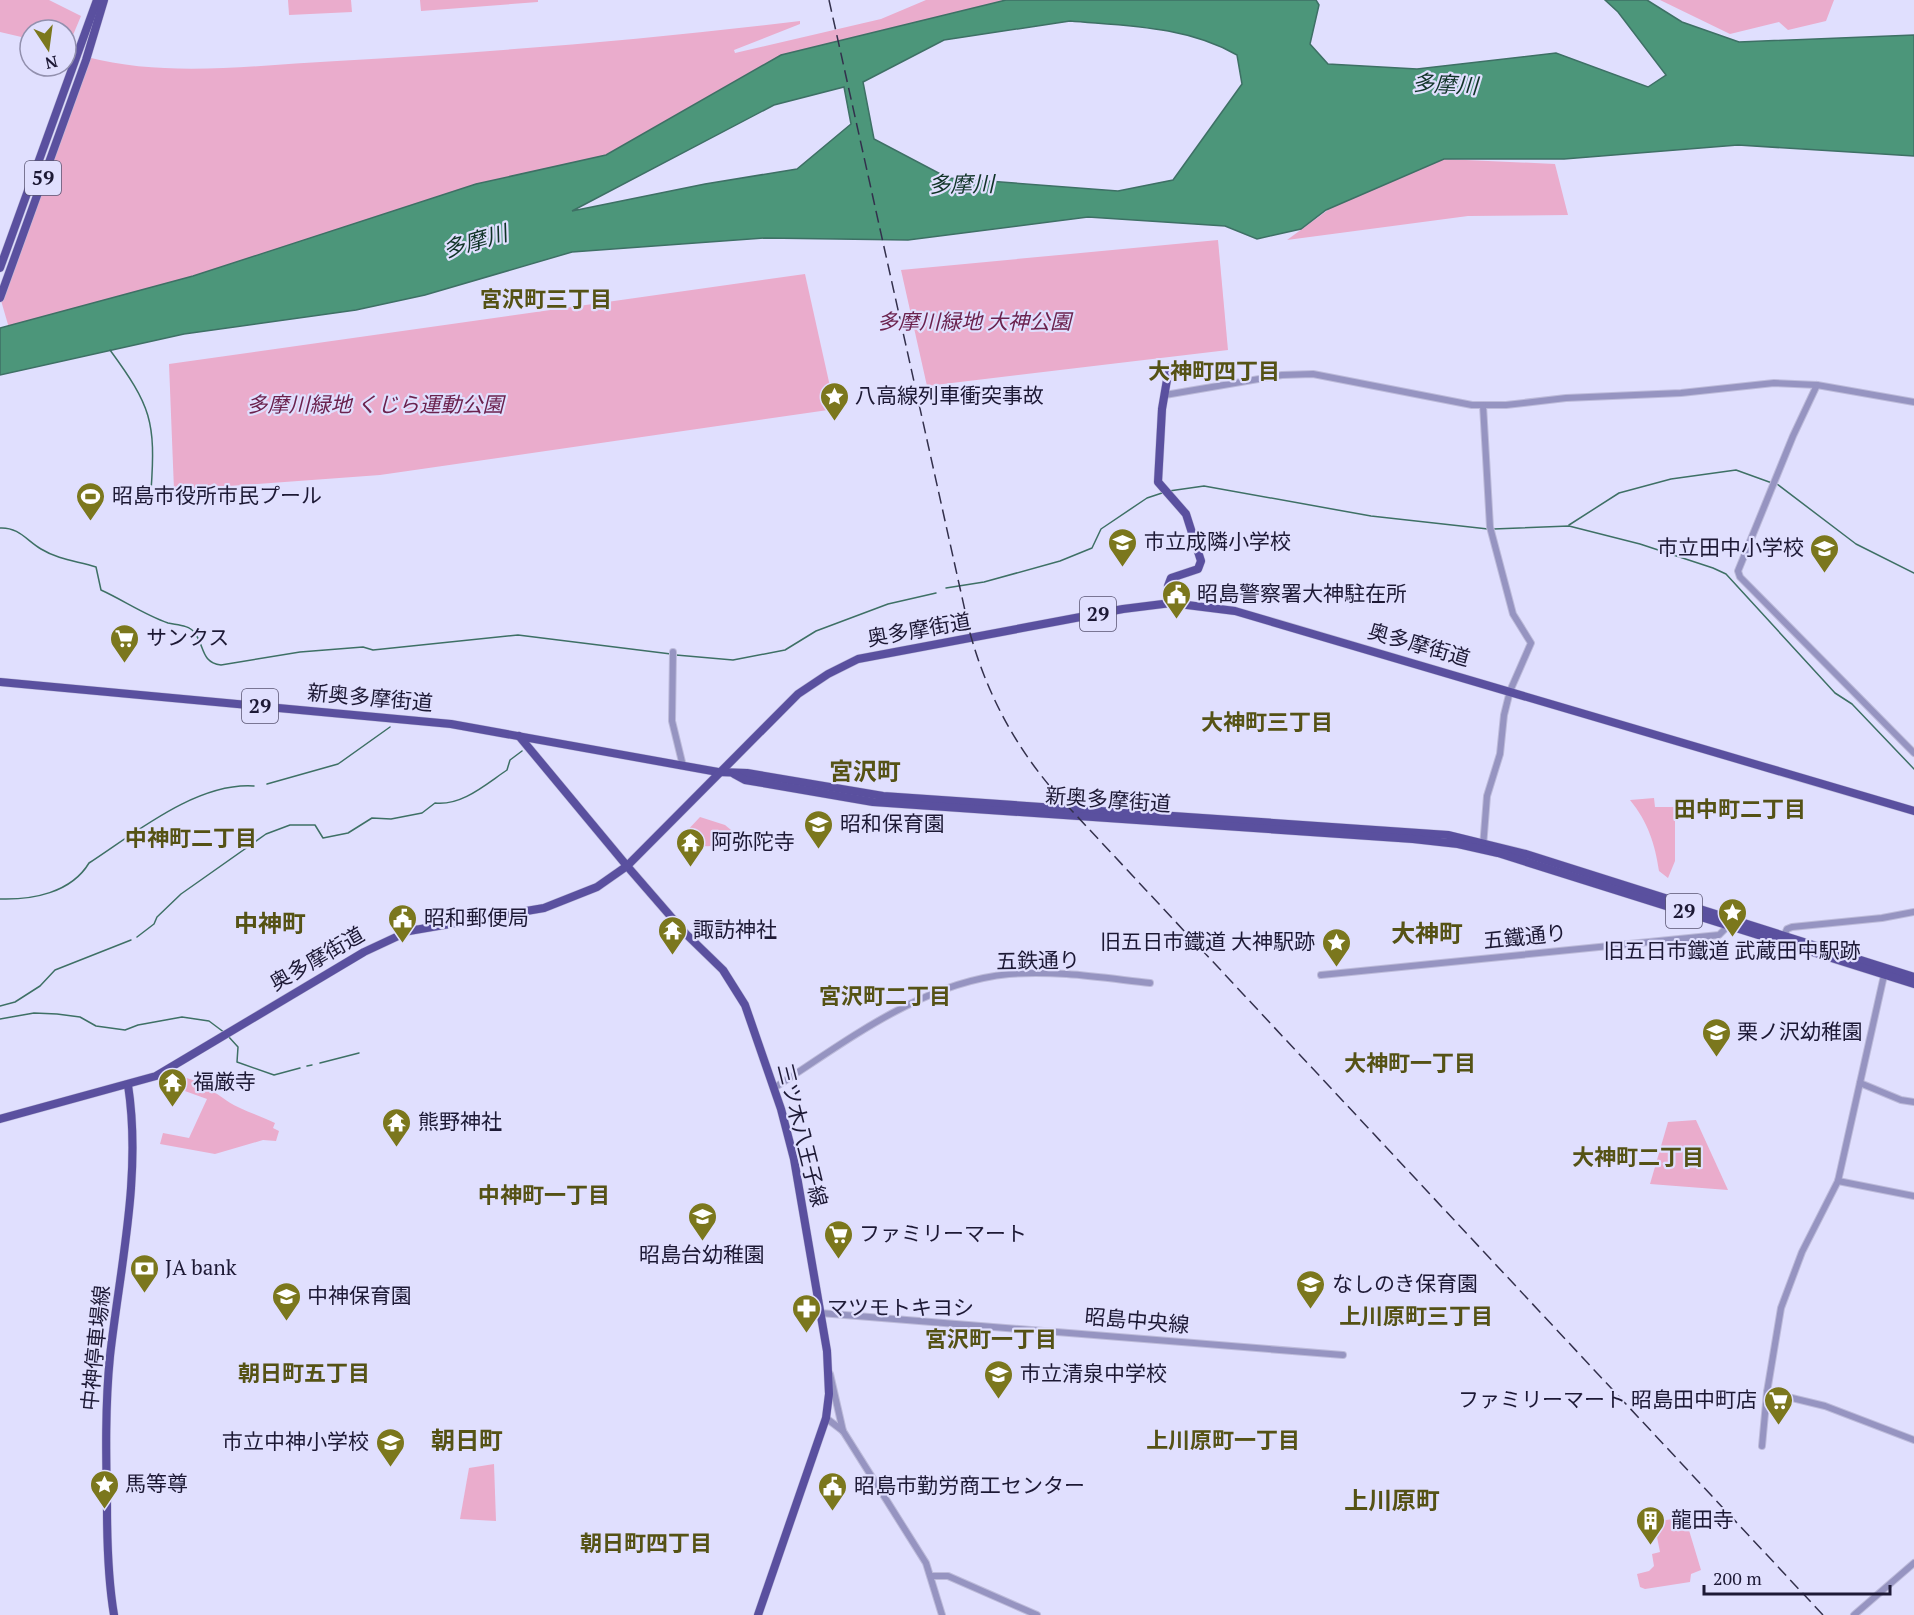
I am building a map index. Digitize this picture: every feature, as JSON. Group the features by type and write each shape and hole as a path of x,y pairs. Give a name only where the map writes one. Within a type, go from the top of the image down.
{"main road":[{"name":"59","path":"0,268 97,0"},
{"name":"59","path":"0,298 86,60 104,0"},
{"path":"1168,368 1158,480 1186,514 1202,561 1198,569 1171,578 1168,586 1171,603"},
{"name":"奥多摩街道","path":"0,1119 156,1076 331,971 409,932 544,908 597,887 627,866 718,772 802,691 858,659 1123,609 1171,603 1235,611 1914,811"},
{"name":"新奥多摩街道","path":"0,682 451,724 734,774 745,780 863,801 1483,845"},
{"name":"三ツ木八王子線","path":"519,736 627,866 732,981 750,1017 774,1088 794,1159 828,1365 826,1418 758,1615"},
{"name":"29","path":"1483,845 1729,926 1885,971 1914,977"},
{"name":"29","path":"1483,845 1784,936 1885,971 1914,984"},
{"name":"中神停車場線","path":"114,1615 108,1561 106,1431 110,1355 128,1210 132,1134 128,1084"}],"street":[{"path":"1165,395 1282,375 1312,374 1456,402 1483,405 1681,393 1765,383 1818,385 1914,402"},
{"path":"1818,385 1772,485 1738,567 1739,574 1914,753"},
{"path":"1483,405 1491,530 1513,614 1531,641 1510,691 1504,715 1500,754 1487,796 1483,845"},
{"path":"673,654 672,721 682,766"},
{"path":"1784,936 1787,929 1798,926 1872,920 1914,912"},
{"name":"五鐵通り","path":"1321,975 1719,934 1729,926"},
{"path":"1762,1446 1767,1392 1781,1308 1802,1252 1838,1180 1885,971"},
{"name":"五鉄通り","path":"774,1088 898,1010 963,983 1007,974 1042,973 1150,984"},
{"path":"1860,1083 1901,1100 1914,1102"},
{"path":"1838,1180 1914,1196"},
{"name":"昭島中央線","path":"820,1313 1343,1355"},
{"path":"828,1365 843,1431 898,1517 932,1576 942,1615"},
{"path":"1767,1392 1825,1406 1914,1440"},
{"path":"826,1418 843,1431"},
{"path":"1854,1615 1914,1563"},
{"path":"932,1576 948,1576 1037,1615"}],"green space":[{"path":"0,0 49,0 81,16 78,23 78,18 18,18 18,36 0,32"},
{"path":"288,0 351,0 352,12 289,15"},
{"path":"420,0 538,0 538,2 421,11"},
{"path":"926,0 1006,0 781,55 606,155 476,184 193,276 9,328 0,297 87,57 148,67 180,69 243,67 569,45 800,21 800,24 734,50 735,53 881,19"},
{"path":"1660,0 1834,0 1826,21 1788,30 1779,22 1730,34"},
{"path":"1444,159 1555,164 1568,215 1468,216 1287,240 1332,207"},
{"name":"多摩川緑地 大神公園","path":"1218,240 1228,350 927,386 901,270"},
{"name":"多摩川緑地 くじら運動公園","path":"805,274 835,409 380,475 174,490 169,364"},
{"path":"1654,798 1655,807 1675,807 1675,861 1668,878 1659,871 1650,834 1630,800"},
{"path":"700,817 725,825 731,830 726,837 715,844 699,845 685,838 684,834"},
{"path":"174,1077 195,1081 229,1102 275,1123 273,1128 279,1131 276,1141 263,1140 215,1154 160,1144 163,1133 189,1138 207,1099 171,1086"},
{"path":"1696,1120 1728,1190 1650,1184 1668,1122"},
{"path":"494,1464 496,1521 460,1519 469,1468"},
{"path":"1685,1517 1701,1570 1691,1574 1690,1582 1645,1589 1640,1587 1637,1574 1649,1571 1654,1566 1652,1554 1660,1552 1654,1522"}],"water":[{"name":"多摩川","path":"1006,0 1316,0 1319,5 1310,44 1328,64 1417,69 1556,53 1648,87 1666,75 1618,12 1605,0 1647,0 1682,22 1739,42 1914,35 1914,156 1738,145 1564,159 1444,159 1326,210 1301,229 1257,239 1225,226 1088,217 908,240 765,238 572,252 425,295 356,310 184,334 0,375 0,328 193,276 476,184 606,155 781,55","holes":["1070,21 1134,26 1177,33 1218,45 1237,55 1242,84 1173,180 1118,191 948,178 874,139 863,82 944,40","844,87 851,124 797,169 705,184 572,211 774,105"]}],"waterway":[{"path":"110,350 134,386 148,415 152,447 151,491"},
{"path":"1569,525 1619,493 1671,479 1736,470 1772,483"},
{"path":"1777,484 1856,544 1914,573"},
{"path":"1169,491 1204,486 1371,516 1488,529"},
{"path":"946,588 984,582 1060,561 1092,548 1101,529 1147,498 1162,493"},
{"path":"1493,529 1569,526 1640,544 1726,574 1835,693 1852,704 1914,769"},
{"path":"0,528 18,532 55,556 96,567 101,590 159,620 192,630 206,657 221,665 300,652 363,647 373,650 518,635 671,654"},
{"path":"676,655 733,660 785,650 816,631 888,604 936,593"},
{"path":"267,784 338,764 390,727"},
{"path":"137,937 154,924 157,917 181,894 266,834 290,825 315,825 323,838 348,833 372,818 391,819 422,813 435,803 464,798 482,787 507,770 510,760 522,751"},
{"path":"0,899 25,898 50,893 72,881 89,863 167,812 211,792 232,787 254,786"},
{"path":"0,1006 15,1002 40,986 55,970 131,940"},
{"path":"0,1019 34,1013 57,1014 80,1017 96,1026 125,1030 138,1025 182,1017 209,1021 225,1033"},
{"path":"228,1036 238,1047 237,1062 274,1075 300,1068"},
{"path":"320,1063 359,1053"},
{"path":"307,1066 312,1065"}],"railway":[{"path":"829,0 970,633 985,678 1017,741 1044,780 1060,798 1823,1615"}],"place":[{"name":"八高線列車衝突事故","path":"834,422"},
{"name":"昭島市役所市民プール","path":"91,522"},
{"name":"市立成隣小学校","path":"1123,568"},
{"name":"市立田中小学校","path":"1825,574"},
{"name":"昭島警察署大神駐在所","path":"1176,620"},
{"name":"サンクス","path":"125,664"},
{"name":"昭和保育園","path":"819,850"},
{"name":"阿弥陀寺","path":"690,868"},
{"name":"旧五日市鐵道 武蔵田中駅跡","path":"1732,938"},
{"name":"昭和郵便局","path":"403,944"},
{"name":"諏訪神社","path":"672,956"},
{"name":"旧五日市鐵道 大神駅跡","path":"1336,968"},
{"name":"栗ノ沢幼稚園","path":"1716,1058"},
{"name":"福厳寺","path":"172,1108"},
{"name":"熊野神社","path":"397,1148"},
{"name":"昭島台幼稚園","path":"702,1242"},
{"name":"ファミリーマート","path":"838,1260"},
{"name":"JA bank","path":"144,1294"},
{"name":"なしのき保育園","path":"1311,1310"},
{"name":"中神保育園","path":"286,1322"},
{"name":"マツモトキヨシ","path":"806,1334"},
{"name":"市立清泉中学校","path":"999,1400"},
{"name":"ファミリーマート 昭島田中町店","path":"1778,1426"},
{"name":"市立中神小学校","path":"390,1468"},
{"name":"馬等尊","path":"104,1510"},
{"name":"昭島市勤労商工センター","path":"833,1512"},
{"name":"龍田寺","path":"1650,1546"}],"district":[{"name":"宮沢町三丁目","path":"546,299"},
{"name":"大神町四丁目","path":"1214,371"},
{"name":"大神町三丁目","path":"1267,722"},
{"name":"宮沢町","path":"865,772"},
{"name":"田中町二丁目","path":"1740,809"},
{"name":"中神町二丁目","path":"191,838"},
{"name":"中神町","path":"270,924"},
{"name":"大神町","path":"1427,934"},
{"name":"宮沢町二丁目","path":"885,996"},
{"name":"大神町一丁目","path":"1410,1063"},
{"name":"大神町二丁目","path":"1638,1157"},
{"name":"中神町一丁目","path":"544,1195"},
{"name":"上川原町三丁目","path":"1416,1316"},
{"name":"宮沢町一丁目","path":"991,1339"},
{"name":"朝日町五丁目","path":"304,1373"},
{"name":"上川原町一丁目","path":"1223,1440"},
{"name":"朝日町","path":"467,1441"},
{"name":"上川原町","path":"1392,1501"},
{"name":"朝日町四丁目","path":"646,1543"}]}
